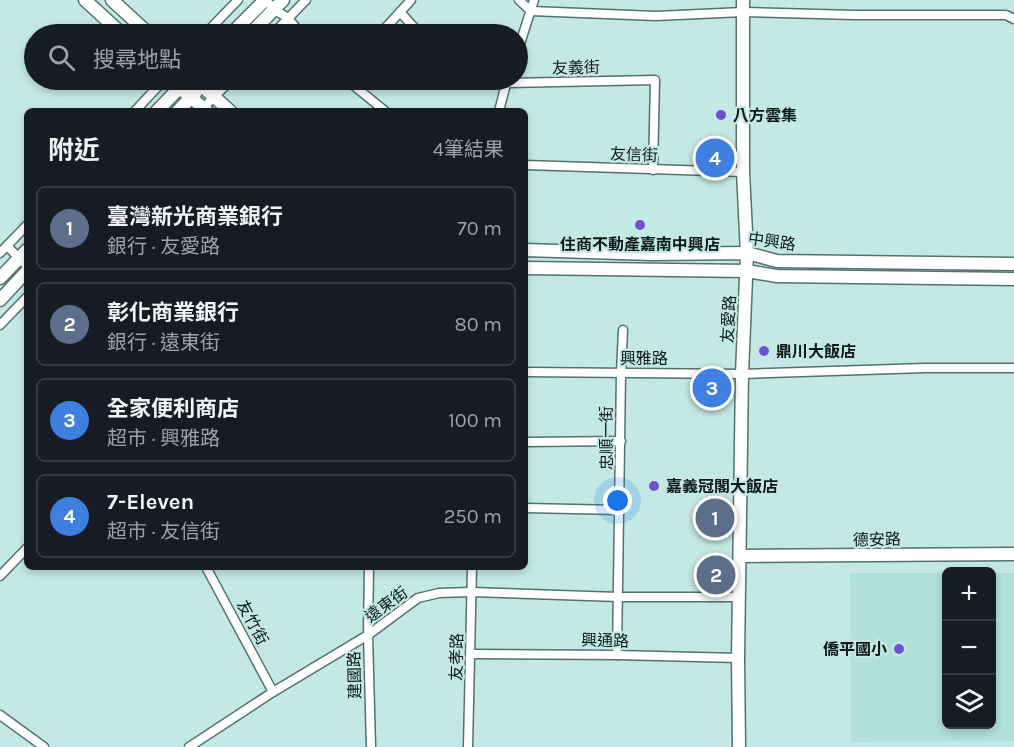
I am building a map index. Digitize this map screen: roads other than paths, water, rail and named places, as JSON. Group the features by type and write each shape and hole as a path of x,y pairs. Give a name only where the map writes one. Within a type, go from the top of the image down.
{"street":[{"path":"85,0 111,24"},
{"path":"112,0 138,24"},
{"path":"215,24 238,0"},
{"path":"241,24 265,0 293,24"},
{"path":"260,24 283,0"},
{"path":"282,24 306,0"},
{"path":"389,24 411,0"},
{"path":"519,0 531,11 656,16 743,6 854,15 1006,15 1014,19"},
{"path":"527,24 534,0"},
{"name":"友愛路","path":"739,747 742,374 747,272 743,172 743,6"},
{"path":"400,12 411,24"},
{"name":"友義街","path":"528,81 655,80 653,170"},
{"path":"138,108 155,90"},
{"path":"159,108 173,90"},
{"path":"185,90 201,108"},
{"path":"181,108 195,90"},
{"path":"208,90 227,108"},
{"path":"205,108 221,90"},
{"path":"359,90 381,108"},
{"path":"500,108 503,90"},
{"name":"友信街","path":"528,165 743,172"},
{"path":"0,253 24,228"},
{"path":"0,278 24,258 7,246"},
{"name":"中興路","path":"528,250 652,254 747,253 777,261 1014,264"},
{"name":"中興路","path":"528,268 747,272 777,276 1014,279"},
{"path":"0,300 24,274"},
{"path":"0,325 24,300"},
{"name":"忠順一街","path":"617,654 623,330"},
{"name":"興雅路","path":"528,372 742,374 925,368 1014,368"},
{"path":"528,442 621,441"},
{"path":"528,508 620,510"},
{"path":"0,576 24,551"},
{"name":"德安路","path":"741,556 1014,554"},
{"name":"友竹街","path":"208,570 273,692"},
{"name":"建國路","path":"369,570 371,747"},
{"name":"友孝路","path":"468,747 472,570"},
{"name":"遠東街","path":"189,747 273,692 368,635 418,598 439,593 471,592 618,597 740,597"},
{"name":"興通路","path":"471,654 617,654 738,658"},
{"path":"0,715 44,747"}],"place":[{"name":"八方雲集","path":"721,115"},
{"name":"7-Eleven","path":"715,158"},
{"name":"住商不動產嘉南中興店","path":"640,225"},
{"name":"鼎川大飯店","path":"764,351"},
{"name":"全家便利商店","path":"712,388"},
{"name":"嘉義冠閣大飯店","path":"654,486"},
{"name":"臺灣新光商業銀行","path":"715,518"},
{"name":"彰化商業銀行","path":"716,575"},
{"name":"僑平國小","path":"899,649"}]}
